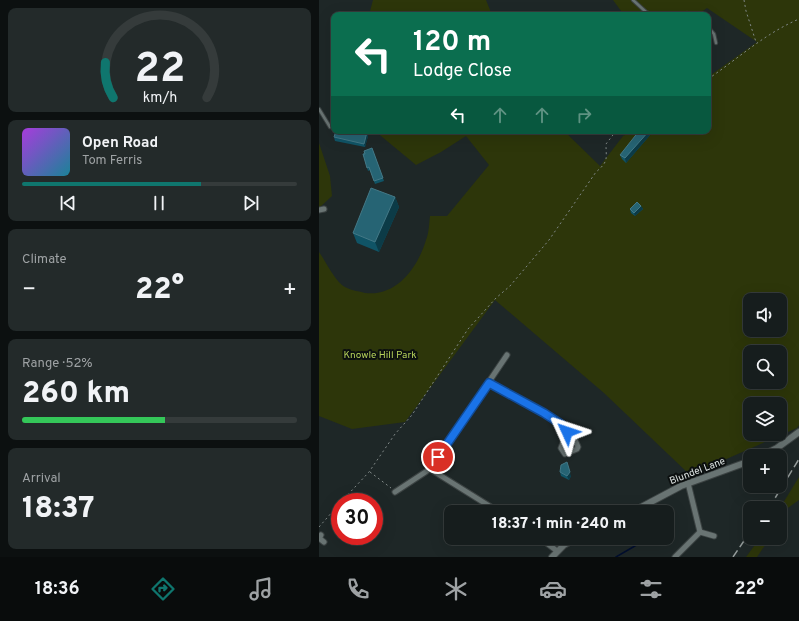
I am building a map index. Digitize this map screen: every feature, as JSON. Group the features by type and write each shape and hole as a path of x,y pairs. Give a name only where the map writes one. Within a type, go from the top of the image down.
{"street":[{"path":"395,492 430,469 507,355"},
{"path":"489,383 544,413 561,424 567,432"},
{"path":"774,449 784,444 799,432"},
{"name":"Blundel Lane","path":"644,505 673,489 743,463"},
{"path":"430,469 488,505"},
{"path":"688,483 700,532"},
{"path":"700,532 714,536"},
{"path":"675,557 700,532"},
{"path":"321,535 319,538 324,542"},
{"path":"549,545 557,551"},
{"path":"552,557 557,551 566,545"}],"lane":[{"path":"633,0 646,12"},
{"path":"711,30 714,34 716,43"},
{"path":"319,109 330,127"}],"path":[{"path":"744,0 745,11 756,42"},
{"path":"711,77 725,68 756,42 783,26 799,19"},
{"path":"349,493 369,472 395,434 412,415 468,329 496,298 510,286 557,230 596,172 603,166 608,158 606,144 614,134"},
{"path":"369,472 395,492"},
{"path":"319,527 331,513"}],"green space":[{"path":"373,0 486,0 491,12 370,12"},
{"name":"Knowle Hill Park","path":"613,0 799,0 799,425 797,428 787,432 787,397 743,397 743,441 767,441 749,449 743,449 743,452 690,475 604,393 495,300 405,422 352,429 319,416 319,252 336,278 344,287 365,293 376,293 387,290 405,278 418,260 427,237 430,216 447,216 489,165 466,136 441,152 416,165 379,134 567,134 600,166 623,136 627,134 711,134 711,75 757,42 707,8 701,12 622,12"},
{"path":"319,143 330,176 332,196 319,208"},
{"path":"799,477 799,500 787,509 787,501 784,501"},
{"path":"755,545 765,545 757,557 746,557"}],"building":[{"path":"335,134 366,134 364,144 334,137"},
{"path":"637,134 646,134 625,158 620,155"},
{"path":"372,148 383,178 374,181 369,167 367,168 363,154 365,154 364,151"},
{"path":"371,188 395,197 375,242 353,233"},
{"path":"637,202 641,206 634,213 630,209"},
{"path":"567,462 570,472 567,476 560,472 561,465"}],"waterway":[{"path":"616,557 637,545"}],"railway":[{"path":"773,501 799,459"},
{"path":"733,557 743,542"}],"route":[{"path":"438,457 489,383 544,413 561,424 567,432"}]}
